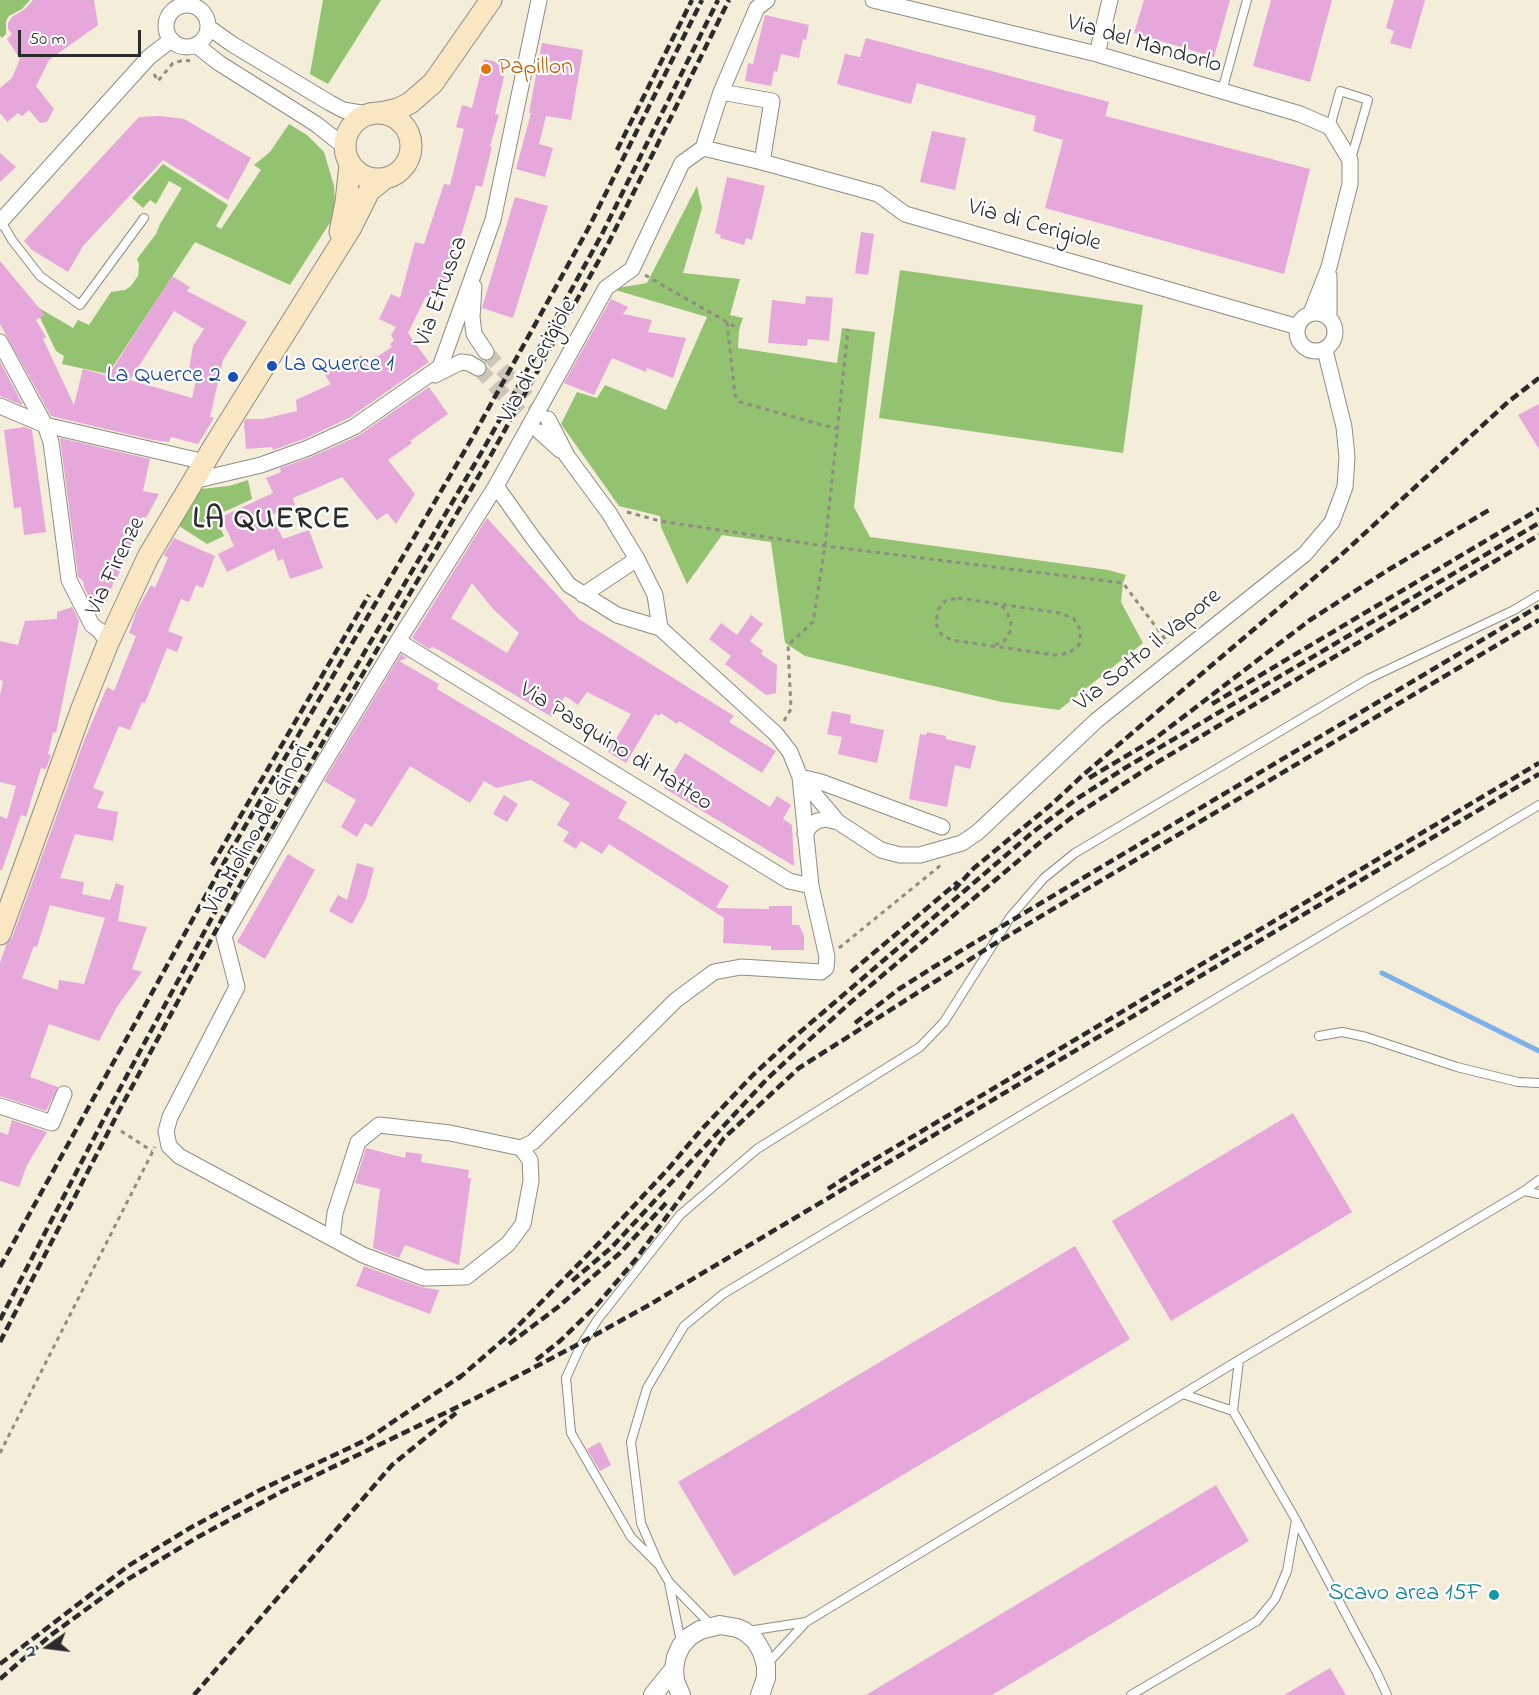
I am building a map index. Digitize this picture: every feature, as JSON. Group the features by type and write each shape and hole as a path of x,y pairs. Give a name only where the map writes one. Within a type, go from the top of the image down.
{"main road":[{"name":"Via Firenze","path":"336,250 346,202 346,137 350,127 357,120 398,109 410,103 433,83 491,0"},
{"name":"Via Firenze","path":"0,934 82,708 108,643 148,557 350,229 369,191 384,178 401,169 407,161 414,128 427,102 433,83"},
{"path":"373,114 390,115 400,121 410,140 410,151"},
{"path":"347,156 365,176 374,179 384,178"}],"street":[{"name":"Via Etrusca","path":"194,481 261,465 308,448 354,427 440,367 493,220 539,0"},
{"path":"703,148 721,92 757,8 767,0"},
{"name":"Via del Mandorlo","path":"873,0 1097,54 1300,114 1330,127"},
{"path":"1097,54 1110,0"},
{"path":"190,3 206,16 208,27 205,38 196,45 186,47 171,40 166,21 172,5 190,3"},
{"path":"208,27 232,44 343,110 373,114"},
{"path":"0,221 149,57 171,40"},
{"path":"196,45 219,63 316,124 347,156"},
{"path":"721,92 772,101 762,162"},
{"path":"1329,267 1336,332 1330,347 1312,351 1304,347 1297,333 1298,327 1300,321 1311,313 1329,267 1350,184 1350,160 1330,127"},
{"name":"Via di Cerigiole","path":"496,486 606,288 632,269 682,163 703,148 878,194 905,214 1298,327"},
{"path":"478,262 473,293 474,334 486,352"},
{"path":"1311,313 1323,314 1333,319"},
{"path":"0,342 45,425 51,442 69,580 92,625 100,631 108,643"},
{"name":"Via Sotto il Vapore","path":"800,777 838,822 881,850 900,855 921,855 942,851 962,843 978,832 1097,720 1305,554 1332,522 1345,488 1347,457 1330,347"},
{"path":"389,404 442,370 461,362 478,368"},
{"path":"0,406 45,425 205,462"},
{"path":"544,426 609,513 637,559 656,595 660,628"},
{"path":"332,1238 335,1213 358,1142 379,1125 450,1133 521,1148 533,1142 676,1000 714,972 741,967 821,972 826,968 828,957 811,886 800,777 790,752 776,734 660,628 617,615 569,585 496,486"},
{"name":"Via Molino del Ginori","path":"166,1131 170,1117 237,987 224,936 318,771 496,486"},
{"path":"583,595 637,559"},
{"name":"Via Pasquino di Matteo","path":"398,640 789,881 811,886"},
{"path":"800,777 821,782 942,828"},
{"path":"805,834 816,821 826,819 838,822"},
{"path":"0,1106 52,1123 64,1094"},
{"path":"166,1131 169,1146 179,1156 363,1255 424,1278 465,1277 508,1244 523,1224 531,1181 530,1160 521,1148"},
{"path":"681,1695 675,1681 674,1669 681,1646 700,1630 712,1626 728,1626 744,1631 755,1640 762,1652 766,1666 766,1678 760,1695"},
{"path":"653,1695 674,1669"}],"lane":[{"path":"1222,91 1247,0"},
{"path":"1330,127 1340,91 1368,100 1350,160"},
{"path":"0,221 40,276 80,305 144,218"},
{"path":"659,1565 631,1537 572,1433 566,1378 580,1347 598,1319 680,1215 757,1149 920,1047 944,1022 1011,916 1044,878 1075,853 1368,679 1514,610 1539,595"},
{"path":"712,1626 669,1582 659,1565 641,1523 631,1442 647,1388 684,1326 723,1294 1539,805"},
{"path":"1319,1036 1342,1032 1366,1037 1457,1067 1518,1082 1539,1083"},
{"path":"766,1666 806,1622 1539,1180"},
{"path":"1524,1191 1539,1194"},
{"path":"1239,1360 1233,1411 1296,1520 1387,1695"},
{"path":"1183,1394 1233,1411"},
{"path":"1131,1695 1257,1621 1275,1599 1287,1571 1296,1520"},
{"path":"669,1582 681,1646"},
{"path":"744,1631 806,1622"}],"path":[{"path":"632,269 739,329"},
{"path":"1330,347 1341,328 1333,319"},
{"path":"727,322 735,395 740,402 837,429"},
{"path":"776,734 790,709 788,645 813,622 825,546 848,329"},
{"path":"626,511 660,521 825,546 1123,583 1171,647"},
{"path":"958,598 1000,604 1060,613 1074,619 1081,631 1079,645 1069,653 1055,655 994,646 951,640 941,634 936,623 938,610 945,601 958,598"},
{"path":"994,646 1004,641 1010,632 1011,623 1007,612 1000,604"},
{"path":"828,957 946,862"},
{"path":"121,1131 152,1151"},
{"path":"0,1453 152,1151 166,1131"}],"green space":[{"path":"0,0 30,0 22,9 9,16 6,21 6,34 2,38 0,36"},
{"path":"323,0 381,0 328,84 310,74"},
{"path":"289,124 307,135 324,152 334,186 335,206 331,221 290,285 195,242 108,374 62,364 64,356 56,351 34,305 73,328 78,320 89,325 111,292 125,290 131,286 138,276 137,259 156,234 182,188 169,181 156,204 150,200 143,208 132,198 163,164 228,205 216,226 221,229 261,170 254,165 270,152"},
{"path":"697,186 702,208 683,273 740,279 730,315 743,318 739,329 738,348 837,363 842,328 875,332 854,507 870,537 1108,570 1126,575 1121,602 1143,643 1059,710 1002,702 805,656 785,643 771,542 722,535 687,584 661,527 660,516 619,506 561,424 577,392 597,398 605,385 666,410 707,317 612,289 647,283"},
{"path":"900,270 1143,305 1123,453 879,418"},
{"path":"248,480 252,499 215,516 224,536 207,544 176,524 187,504 201,489 229,486"}],"building":[{"path":"33,0 94,0 98,25 49,60 36,86 54,109 47,122 40,123 29,110 22,116 18,113 7,122 0,113 0,88 12,78 20,59 7,39 12,34 8,29 8,23"},
{"path":"1144,0 1230,0 1214,57 1134,33"},
{"path":"1271,0 1332,0 1310,82 1253,66"},
{"path":"1394,0 1425,0 1411,49 1390,43 1394,31 1386,28"},
{"path":"765,15 809,25 799,58 781,54 771,86 745,81 748,63 753,64"},
{"path":"866,38 1109,102 1105,116 1310,169 1284,274 1045,208 1063,140 1033,131 1036,116 917,83 911,104 837,84 845,54 860,57"},
{"path":"542,43 583,50 571,120 546,116 539,144 553,148 545,177 516,169 531,113 529,113"},
{"path":"484,59 507,65 495,114 499,115 482,187 476,185 447,284 443,282 438,301 426,296 408,333 429,362 349,418 304,439 273,450 272,447 246,449 244,422 246,419 263,419 297,411 296,400 331,384 323,372 337,364 341,370 361,355 367,363 392,347 390,344 394,340 391,335 396,327 379,319 391,294 400,298 415,242 424,244 444,184 450,185 464,129 456,127 462,105 472,108"},
{"path":"160,116 184,119 251,158 228,200 163,160 83,246 68,272 32,250 24,241 139,117"},
{"path":"932,131 966,138 955,190 920,182"},
{"path":"0,153 16,167 0,182"},
{"path":"727,177 765,186 752,240 746,238 744,245 720,238 721,235 715,233"},
{"path":"515,197 548,206 513,318 482,308"},
{"path":"861,232 874,234 868,275 855,273"},
{"path":"0,261 45,315 36,320 46,337 43,339 74,405 83,369 108,376 172,276 190,287 187,291 247,322 223,360 210,417 214,418 198,444 171,437 169,442 153,440 51,416 0,324","holes":["174,311 204,329 193,346 189,369 198,371 192,398 130,380"]},
{"path":"806,296 833,298 829,341 808,339 807,346 768,343 772,300 805,304"},
{"path":"611,299 628,307 623,314 652,320 648,332 686,338 673,378 647,368 646,372 612,358 594,395 564,383"},
{"path":"0,362 22,403 22,405 0,396"},
{"path":"429,387 448,414 388,460 415,494 396,524 387,513 377,520 342,477 293,498 295,505 271,515 283,539 309,530 323,568 290,579 283,559 278,561 274,549 227,572 218,554 234,546 221,517 273,493 266,478 281,472 280,468 358,436"},
{"path":"1539,404 1539,449 1518,415"},
{"path":"25,427 32,430 46,532 24,535 21,507 14,508 4,430"},
{"path":"60,438 150,459 143,491 159,494 146,518 143,517 105,606 91,602 83,581 78,577"},
{"path":"487,518 579,619 734,716 729,722 776,751 762,773 679,721 677,724 661,713 659,716 655,714 626,763 608,752 631,714 587,692 578,705 565,696 552,717 439,650 432,647 429,649 412,638","holes":["472,583 493,609 519,633 507,653 451,618"]},
{"path":"174,538 215,556 203,588 196,585 189,602 181,599 168,631 183,637 177,652 167,648 145,703 142,702 130,730 119,726 93,788 104,792 97,808 118,812 113,841 75,834 60,878 84,882 82,894 110,900 116,883 124,886 118,921 147,927 132,969 142,972 117,1007 99,1041 49,1024 30,1077 58,1087 46,1111 0,1096 0,963 6,945 12,938 84,741 107,687 114,691 136,636 129,633 137,610 151,585 155,588 168,558 164,555","holes":["50,905 105,918 84,984 59,980 58,990 22,978 34,946 37,947"]},
{"path":"72,607 79,621 56,733 53,732 48,754 51,755 46,769 41,768 26,817 21,815 2,870 0,870 0,816 7,819 16,786 0,782 0,695 3,681 0,680 0,641 18,645 25,621 57,619 57,612"},
{"path":"751,615 763,624 750,641 763,651 761,654 777,665 776,693 766,695 725,664 731,656 709,639 721,623 737,635"},
{"path":"401,654 407,658 399,661 439,684 437,689 627,802 618,818 729,886 716,908 769,909 769,906 792,906 792,925 799,925 804,936 804,950 771,950 771,946 723,943 724,918 609,844 602,854 581,841 576,849 563,841 569,832 557,825 570,803 531,780 496,788 484,781 470,803 410,766 372,827 365,823 357,837 341,827 356,800 324,781"},
{"path":"832,711 851,715 850,723 884,730 877,763 838,754 842,737 827,734"},
{"path":"927,732 976,746 970,769 955,765 947,807 909,799 920,734 926,735"},
{"path":"685,753 770,807 777,796 791,805 783,819 792,825 794,866 664,788"},
{"path":"504,795 518,804 507,822 493,814"},
{"path":"288,854 315,870 265,959 237,942"},
{"path":"357,863 374,868 366,899 352,924 329,911 338,895 347,900"},
{"path":"1293,1113 1352,1212 1171,1321 1112,1221"},
{"path":"12,1120 47,1132 27,1165 19,1187 0,1181 0,1132 8,1135"},
{"path":"366,1148 405,1158 406,1152 422,1154 421,1162 469,1170 468,1178 471,1178 459,1265 405,1245 399,1258 373,1248 380,1189 355,1183"},
{"path":"1075,1246 1130,1339 734,1576 678,1482"},
{"path":"364,1266 421,1287 439,1290 430,1314 356,1286"},
{"path":"600,1442 611,1465 600,1471 587,1449"},
{"path":"1216,1485 1249,1541 992,1695 866,1695"},
{"path":"1330,1668 1346,1695 1284,1695"}],"waterway":[{"path":"1382,973 1539,1051"}],"tunnel":[{"path":"486,352 546,417"},
{"path":"478,368 538,431"}],"railway":[{"path":"617,150 692,0"},
{"path":"0,1267 230,852 471,440 588,229 702,0"},
{"path":"0,1320 110,1107 243,860 484,448 601,236 718,0"},
{"path":"0,1342 119,1111 251,865 491,455 609,242 729,0"},
{"path":"954,890 974,868 1052,804 1341,555 1508,402 1539,378"},
{"path":"1212,704 1539,509"},
{"path":"1089,778 1153,740 1310,620 1489,510"},
{"path":"458,1379 510,1334 604,1238 753,1075 1033,832 1078,798 1125,768 1539,523"},
{"path":"572,1281 612,1247 766,1080 797,1051 851,1002 1071,818 1151,766 1539,535"},
{"path":"212,865 369,595"},
{"path":"855,1023 899,989 932,968 1539,606"},
{"path":"536,1360 560,1341 596,1306 636,1259 724,1138 799,1068 991,946 1539,620"},
{"path":"828,1189 1539,763"},
{"path":"0,1679 51,1635 125,1581 198,1537 281,1492 472,1400 649,1305 1539,774"},
{"path":"851,972 958,882"},
{"path":"509,1344 558,1307 620,1253 667,1202"},
{"path":"0,1664 128,1566 190,1528 258,1491 366,1440 464,1374"},
{"path":"194,1695 392,1465 456,1413"}],"place":[{"name":"Papillon","path":"486,69"},
{"name":"La Querce 1","path":"272,366"},
{"name":"La Querce 2","path":"233,377"},
{"name":"Scavo area 15F","path":"1494,1595"}],"district":[{"name":"LA QUERCE","path":"272,522"}]}
